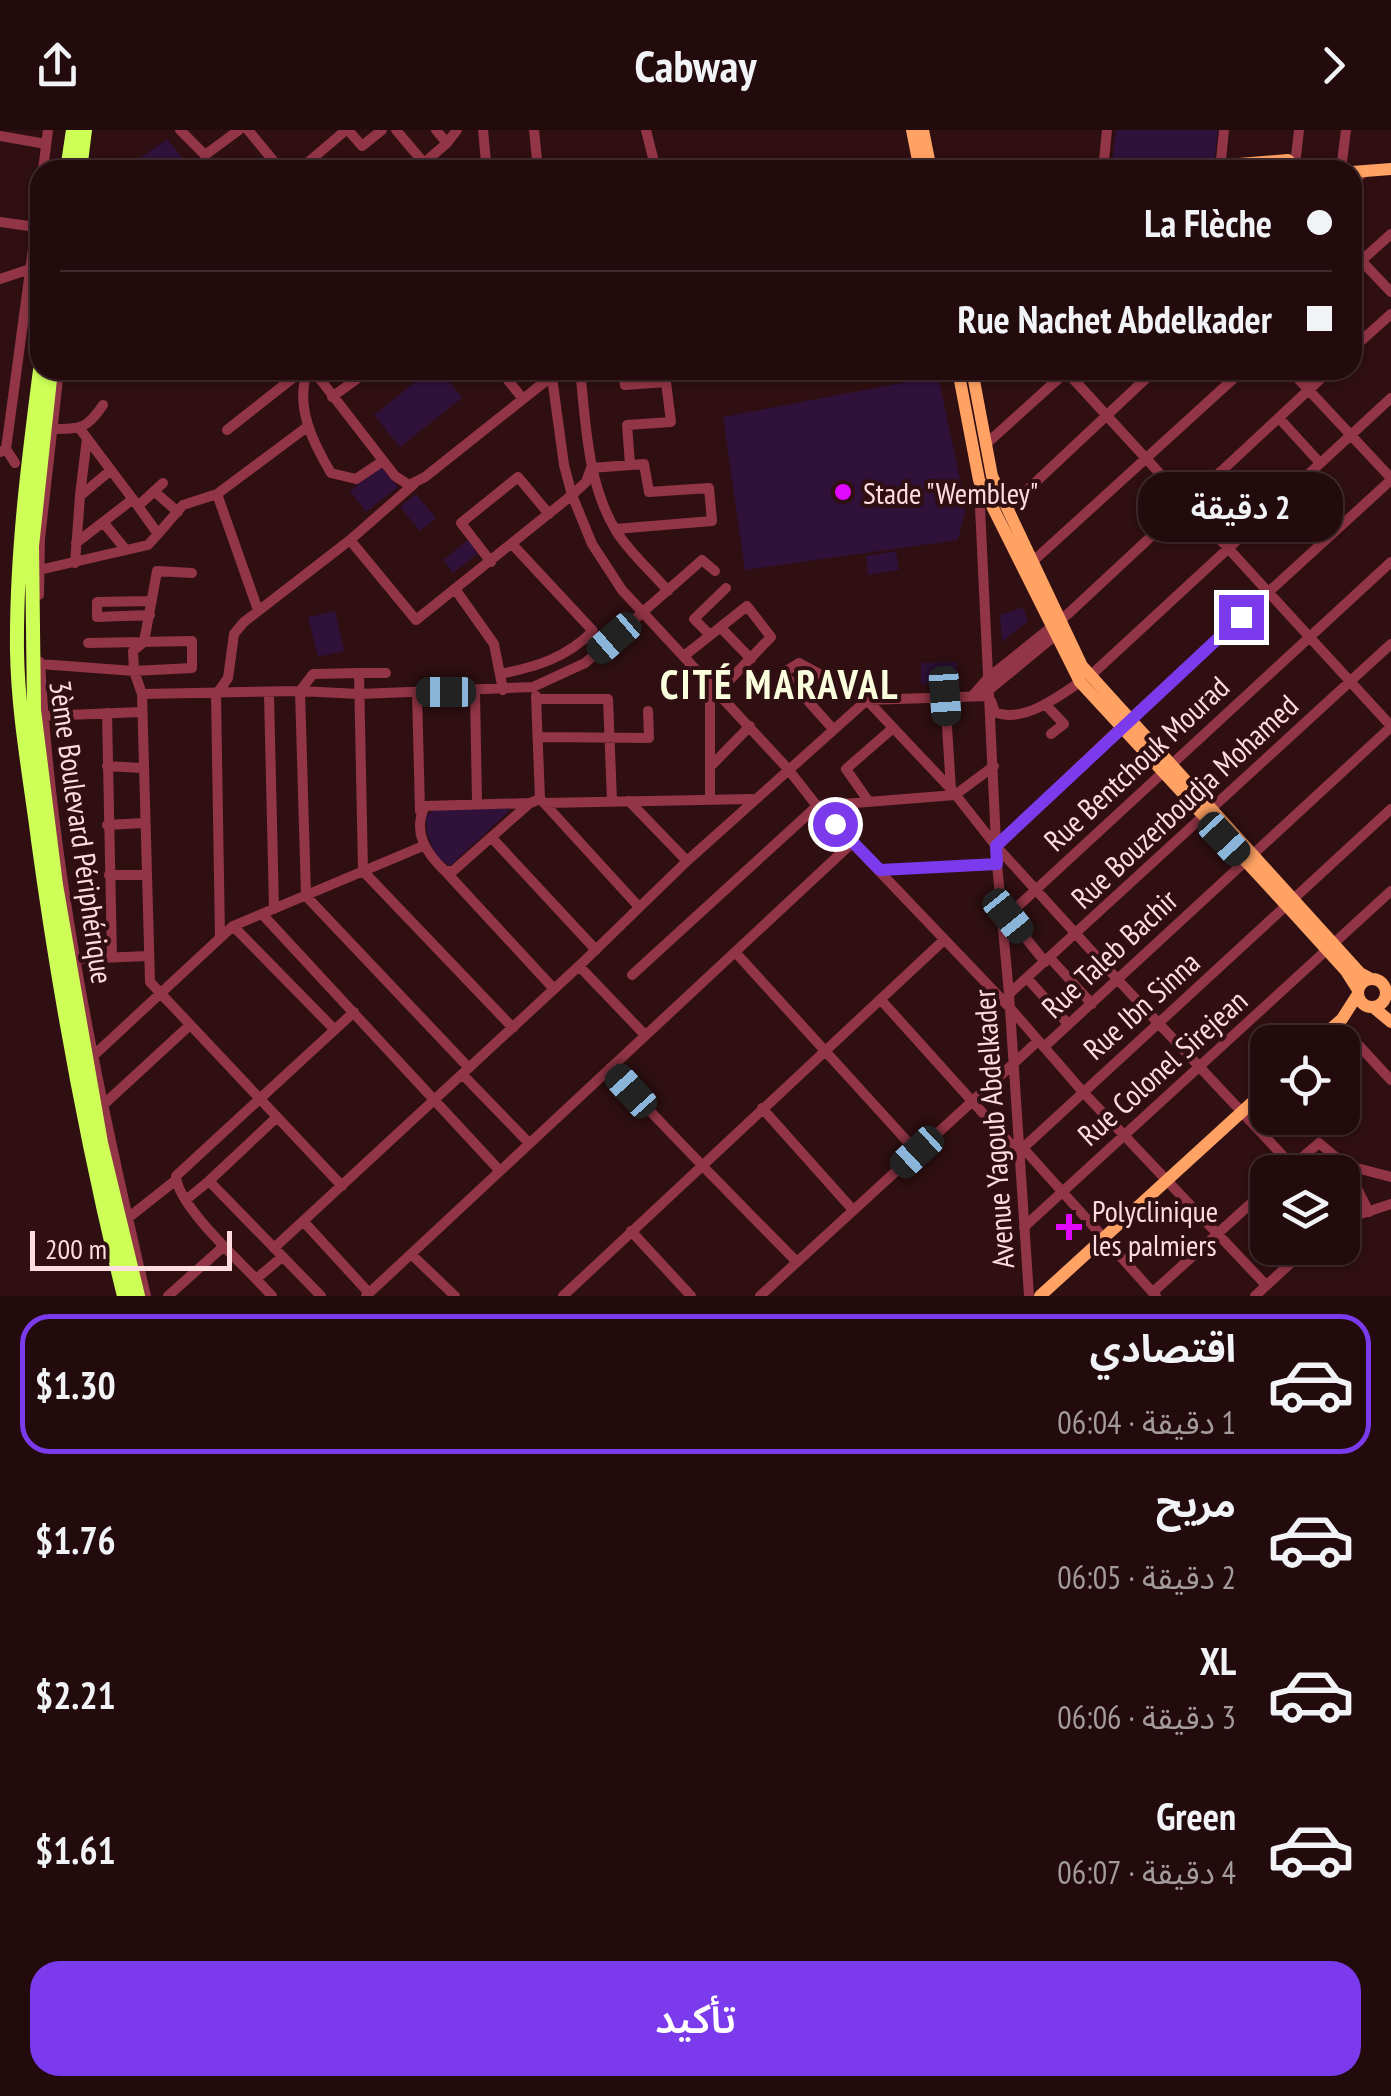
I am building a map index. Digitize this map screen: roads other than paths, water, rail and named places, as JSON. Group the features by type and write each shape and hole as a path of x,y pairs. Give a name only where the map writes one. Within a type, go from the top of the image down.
{"highway":[{"path":"69,160 73,130"},
{"path":"82,160 86,130"},
{"name":"3ème Boulevard Périphérique","path":"39,380 20,554 20,702 45,889 86,1130 124,1296"},
{"name":"3ème Boulevard Périphérique","path":"54,380 32,546 34,710 56,886 90,1058 101,1143 138,1296"}],"main road":[{"path":"912,130 918,160"},
{"path":"923,130 929,160"},
{"path":"1362,171 1391,169"},
{"path":"971,380 986,478 1084,680 1330,948 1384,987"},
{"path":"972,380 986,445 986,478 1008,509 1028,566"},
{"path":"1330,948 1360,1001 1391,1022"},
{"path":"1340,1021 1364,981 1384,987"},
{"path":"1335,1025 1371,1007 1384,987"},
{"path":"1040,1296 1250,1105"}],"street":[{"path":"45,160 48,130"},
{"path":"180,130 205,155 239,130"},
{"path":"248,130 272,160"},
{"path":"311,160 347,130 362,146 382,130"},
{"path":"396,130 421,160"},
{"path":"436,130 447,143"},
{"path":"427,160 457,130"},
{"path":"483,130 486,160"},
{"path":"534,130 537,160"},
{"path":"646,130 654,160"},
{"path":"1103,160 1107,130"},
{"path":"1221,160 1224,130"},
{"path":"1297,160 1298,130"},
{"path":"1342,160 1346,130"},
{"path":"0,136 46,144"},
{"path":"0,222 30,226"},
{"path":"1362,260 1391,234"},
{"path":"1362,269 1391,292"},
{"path":"0,279 30,271"},
{"path":"15,462 3,450 30,298"},
{"path":"1362,341 1391,314"},
{"path":"54,380 40,539 43,716 57,841 90,1058 146,1296"},
{"path":"227,430 294,380"},
{"path":"304,380 307,427 331,473 356,479 383,460"},
{"path":"317,380 395,476 414,484"},
{"path":"332,397 355,380"},
{"path":"508,380 523,399"},
{"path":"220,938 216,695 228,678 234,634 258,610 350,540 544,380"},
{"path":"553,380 572,495 599,556 640,612 714,687 817,806 1266,1285"},
{"path":"581,380 592,468 616,529 668,590"},
{"path":"625,380 625,385 666,382 671,422 628,425 630,464"},
{"path":"986,445 1056,380"},
{"path":"1075,380 1391,726"},
{"path":"1008,509 1144,380"},
{"path":"1028,566 1232,380"},
{"path":"996,846 1391,479 1299,380"},
{"path":"176,1180 187,1199 262,1290 278,1252 304,1222 554,990 686,861 833,729 867,700 974,694 989,688 1319,380"},
{"path":"989,688 995,712 1009,716 1046,704 1084,680 1391,398"},
{"path":"75,562 83,433 104,405"},
{"path":"1278,418 1320,463"},
{"path":"40,570 148,544 191,500 216,494 307,427"},
{"path":"52,429 83,433 158,534"},
{"path":"592,468 644,464 649,492 709,488 712,521 616,529"},
{"path":"350,540 416,620 572,495 586,482 592,468"},
{"path":"80,496 111,470"},
{"path":"1220,472 1261,517"},
{"path":"491,562 461,523 518,477 549,514"},
{"name":"Avenue Yagoub Abdelkader","path":"986,478 996,846 1005,918 1029,1296"},
{"path":"76,543 159,487 178,512"},
{"path":"216,494 258,610"},
{"path":"103,522 126,550"},
{"path":"500,674 549,662 580,644 593,631 512,544"},
{"path":"142,694 475,692 533,687 585,662 702,560 716,571"},
{"name":"Rue Bentchouk Mourad","path":"1005,918 1391,562"},
{"path":"192,573 157,572 144,642 133,651 134,671 142,694 150,982 342,1186"},
{"path":"726,588 694,619 751,659"},
{"path":"456,589 494,644 503,690"},
{"path":"150,614 97,617 97,602 152,601"},
{"path":"684,656 747,606 771,637 751,659 714,687 710,800"},
{"path":"40,664 134,671 192,668 192,641 88,643"},
{"name":"Rue Bouzerboudja Mohamed","path":"1010,994 1391,644"},
{"path":"833,729 782,673 799,663 867,700 1279,1155"},
{"path":"386,673 313,674 302,683 306,896 529,1143"},
{"path":"359,674 363,871 513,1028"},
{"path":"533,687 538,802 638,907"},
{"path":"974,694 989,688"},
{"path":"417,692 423,846 554,990"},
{"path":"475,692 477,802"},
{"path":"269,694 274,909"},
{"path":"945,696 953,792"},
{"path":"536,699 608,699 612,801"},
{"path":"1046,704 1064,724 1051,734"},
{"path":"43,716 141,712"},
{"path":"538,738 649,738 648,712"},
{"path":"107,713 112,957"},
{"path":"710,766 750,726"},
{"name":"Rue Taleb Bachir","path":"760,1296 1014,1062 1092,1004 1391,726"},
{"path":"868,802 846,769 893,728"},
{"path":"106,766 142,768"},
{"path":"632,975 817,806 953,792 994,766"},
{"path":"420,815 432,804 754,798"},
{"path":"629,801 686,861"},
{"path":"445,871 460,868 538,802"},
{"name":"Rue Ibn Sinna","path":"1020,1150 1391,809"},
{"path":"107,825 144,823"},
{"path":"492,838 596,950"},
{"path":"304,1222 368,1294 852,842"},
{"path":"90,1058 233,926 423,846"},
{"path":"880,870 997,864"},
{"path":"109,875 146,875"},
{"name":"Rue Colonel Sirejean","path":"1024,1228 1391,891"},
{"path":"262,914 500,1171"},
{"path":"1005,918 1092,1004"},
{"path":"233,926 335,1030"},
{"path":"563,1296 944,940"},
{"path":"736,953 917,1152"},
{"path":"76,959 148,956"},
{"path":"579,966 645,1035"},
{"path":"1027,978 1068,1024"},
{"path":"881,1000 1154,1294 1250,1204"},
{"path":"128,1218 176,1180 180,1171 354,1012"},
{"path":"1340,1021 1391,1080"},
{"path":"102,1106 190,1025"},
{"path":"610,1068 797,1262"},
{"path":"762,1108 853,1210"},
{"path":"187,1199 277,1117"},
{"path":"1307,1155 1318,1144 1332,1155"},
{"path":"1360,1169 1391,1177"},
{"path":"209,1181 320,1296"},
{"path":"1360,1194 1369,1212"},
{"path":"1360,1215 1391,1204"},
{"path":"631,1230 689,1295"},
{"path":"168,1296 224,1246"},
{"path":"412,1255 455,1296"},
{"path":"1255,1296 1288,1265"}],"place":[{"name":"Stade \"Wembley\"","path":"843,492"},
{"name":"Polyclinique les palmiers","path":"1069,1227"}],"district":[{"name":"CITÉ MARAVAL","path":"780,684"}]}
